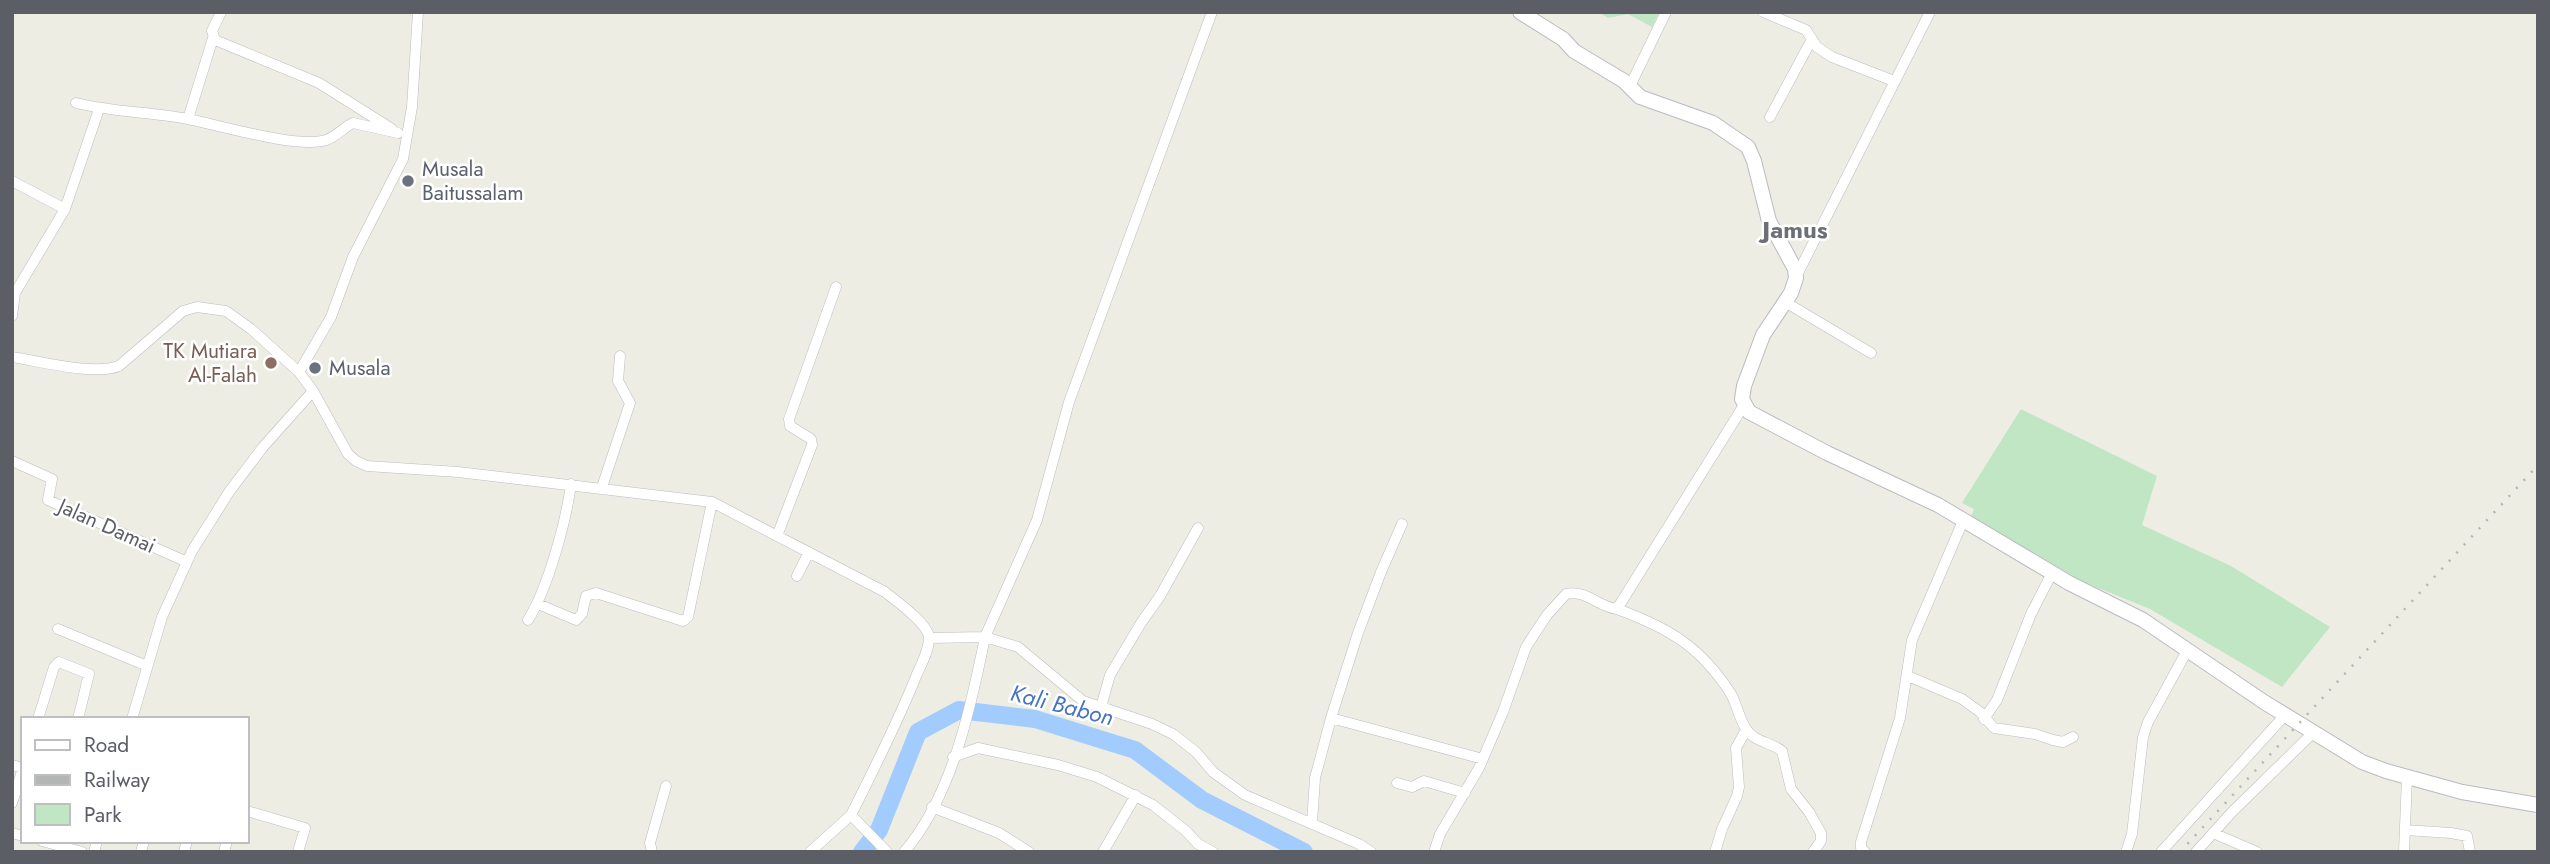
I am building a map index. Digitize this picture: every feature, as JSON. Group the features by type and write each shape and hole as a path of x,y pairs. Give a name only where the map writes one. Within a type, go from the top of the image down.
{"street":[{"path":"188,119 213,38 212,32 221,12"},
{"path":"299,372 331,317 353,257 403,159 402,135 412,107 418,12"},
{"path":"904,852 919,834 963,734 985,637 1037,520 1069,402 1212,12"},
{"path":"1520,12 1549,30 1574,51 1630,86 1640,97 1713,123 1748,147 1769,221 1795,269 1796,278"},
{"path":"1630,86 1665,12"},
{"path":"1763,12 1806,30 1817,47 1832,57 1894,81"},
{"path":"1617,609 1744,405 1744,386 1763,335 1791,293 1796,278 1930,12"},
{"path":"213,38 319,83 402,135"},
{"path":"1770,117 1812,39"},
{"path":"75,103 99,109 188,119 240,132 304,141 324,141 353,123 402,135"},
{"path":"12,316 14,293 65,209 99,109"},
{"path":"12,181 65,209"},
{"path":"777,536 812,444 811,439 790,426 789,419 836,287"},
{"path":"1785,302 1871,354"},
{"path":"12,357 89,369 111,369 119,366 183,311 197,307 226,311 251,329 299,372 313,391 348,454 367,466 458,472 523,481 602,487 712,502 885,592 904,606 925,629 929,638 926,651 904,707 853,818 810,852"},
{"path":"602,487 630,403 618,381 620,356"},
{"path":"133,717 162,617 187,562 229,492 276,430 313,391"},
{"path":"1744,405 1749,412 1779,428 1938,505 2052,572 2143,620 2298,724 2362,762 2462,792 2538,806"},
{"name":"Jalan Damai","path":"12,461 52,479 48,500 187,562"},
{"path":"528,620 538,604 566,517 571,484"},
{"path":"538,604 575,620 581,616 586,596 596,593 684,621 688,617 712,502"},
{"path":"1864,852 1861,842 1900,718 1912,640 1963,522"},
{"path":"1311,823 1315,778 1331,718 1358,633 1402,524"},
{"path":"1101,707 1110,675 1160,596 1198,528"},
{"path":"797,576 809,552"},
{"path":"1984,719 1997,700 2031,614 2052,572"},
{"path":"1434,852 1440,834 1483,759 1526,647 1547,615 1570,592 1651,622 1686,642 1713,670 1732,696 1746,730 1760,741 1782,751 1791,789 1821,833 1821,841 1813,852"},
{"path":"58,629 148,666"},
{"path":"929,638 985,637 1018,647 1083,701 1173,734 1196,752 1213,772 1238,790 1371,852"},
{"path":"2126,852 2132,834 2140,758 2146,730 2188,649"},
{"path":"39,717 54,667 59,662 89,674 78,717"},
{"path":"1908,676 1962,699 1980,712 1994,728 2035,734 2053,740 2063,741 2073,737"},
{"path":"2161,852 2285,715"},
{"path":"1331,718 1483,759"},
{"path":"1715,852 1737,796 1739,787 1736,748 1746,730"},
{"path":"2196,852 2314,732"},
{"path":"953,757 978,748 1005,752 1097,777 1153,804 1198,844 1213,852"},
{"path":"12,803 21,774"},
{"path":"2404,852 2407,777"},
{"path":"1397,783 1412,787 1424,781 1465,793"},
{"path":"652,852 650,843 666,786"},
{"path":"1103,852 1136,794"},
{"path":"932,807 999,834 1029,852"},
{"path":"248,811 305,828 298,852"},
{"path":"853,818 887,852"},
{"path":"2404,830 2467,836 2470,852"},
{"path":"2213,833 2257,852"},
{"path":"48,843 82,852"}],"green space":[{"path":"1599,12 1659,12 1652,27 1628,14 1608,18"},
{"path":"2021,409 2157,476 2142,525 2231,566 2330,627 2282,687 2150,609 2081,581 1970,520 1974,509 1962,503"}],"waterway":[{"name":"Kali Babon","path":"862,852 879,830 918,732 959,710 1035,719 1135,750 1202,800 1304,852"}],"railway":[{"path":"2180,852 2538,465"}],"place":[{"name":"Musala Baitussalam","path":"408,181"},
{"name":"TK Mutiara Al-Falah","path":"271,363"},
{"name":"Musala","path":"315,368"}],"district":[{"name":"Jamus","path":"1795,229"}]}
